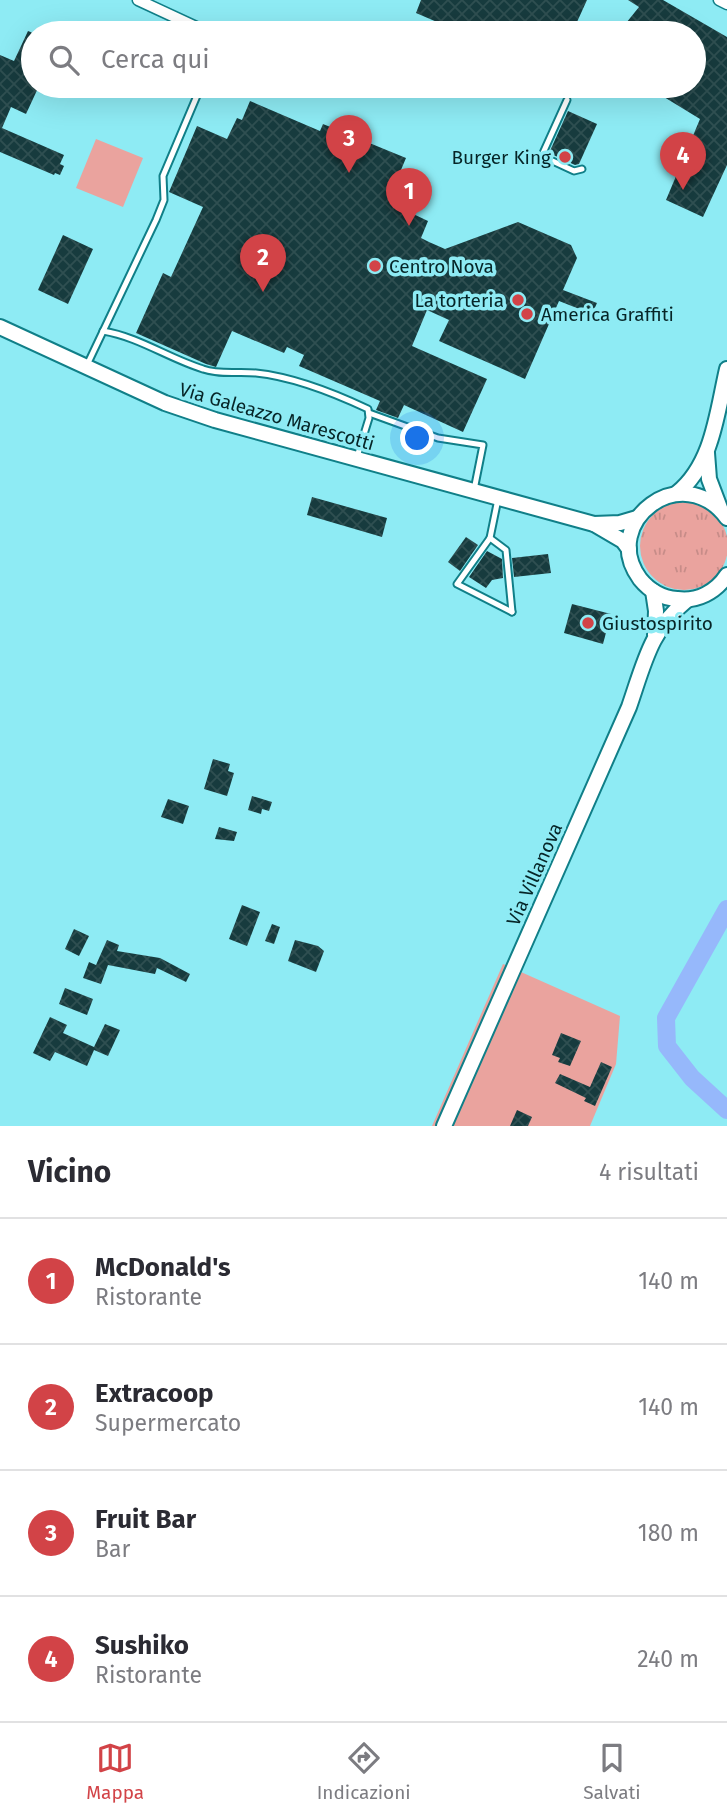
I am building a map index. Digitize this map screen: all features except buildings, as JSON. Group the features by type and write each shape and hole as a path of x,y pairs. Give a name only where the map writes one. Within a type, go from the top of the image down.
{"main road":[{"name":"Via Galeazzo Marescotti","path":"0,327 165,403 215,420 594,524 623,541 629,549"},
{"path":"687,600 675,599 653,591 635,572 629,549 631,531 637,518 655,502 677,493 694,476 707,453 727,369"},
{"path":"707,453 709,479 724,513"},
{"path":"677,493 701,497 724,513"},
{"name":"Via Galeazzo Marescotti","path":"594,524 620,523 637,518"},
{"name":"Via Villanova","path":"444,1126 629,707 655,636 663,622 687,600 715,589 727,575"},
{"name":"Via Villanova","path":"653,591 656,611 655,636"}],"street":[{"path":"138,0 183,21"},
{"path":"719,0 727,4"}],"lane":[{"path":"86,368 156,220 164,200 163,176 196,98"},
{"path":"567,100 542,153 546,158 574,171 582,169"},
{"path":"103,331 125,335 200,368 214,372 257,373 296,382 345,399 368,409 369,412 438,438 483,445 474,492"},
{"path":"357,460 369,412"},
{"path":"490,538 506,550 512,612 457,584 490,538 498,498"}],"green space":[{"path":"96,139 143,158 123,207 76,188"},
{"path":"684,502 701,505 715,515 725,529 728,546 725,563 715,577 701,587 684,590 667,587 653,577 643,563 640,546 643,529 653,515 667,505"},
{"path":"503,964 620,1016 616,1064 590,1126 432,1126"}],"waterway":[{"path":"727,909 666,1018 667,1046 692,1078 727,1110"}],"place":[{"name":"Burger King","path":"565,157"},
{"name":"Fruit Bar","path":"349,173"},
{"name":"Sushiko","path":"683,190"},
{"name":"McDonald's","path":"409,226"},
{"name":"Centro Nova","path":"375,266"},
{"name":"Extracoop","path":"263,292"},
{"name":"La torteria","path":"518,300"},
{"name":"America Graffiti","path":"527,314"},
{"name":"Giustospirito","path":"588,623"}]}
